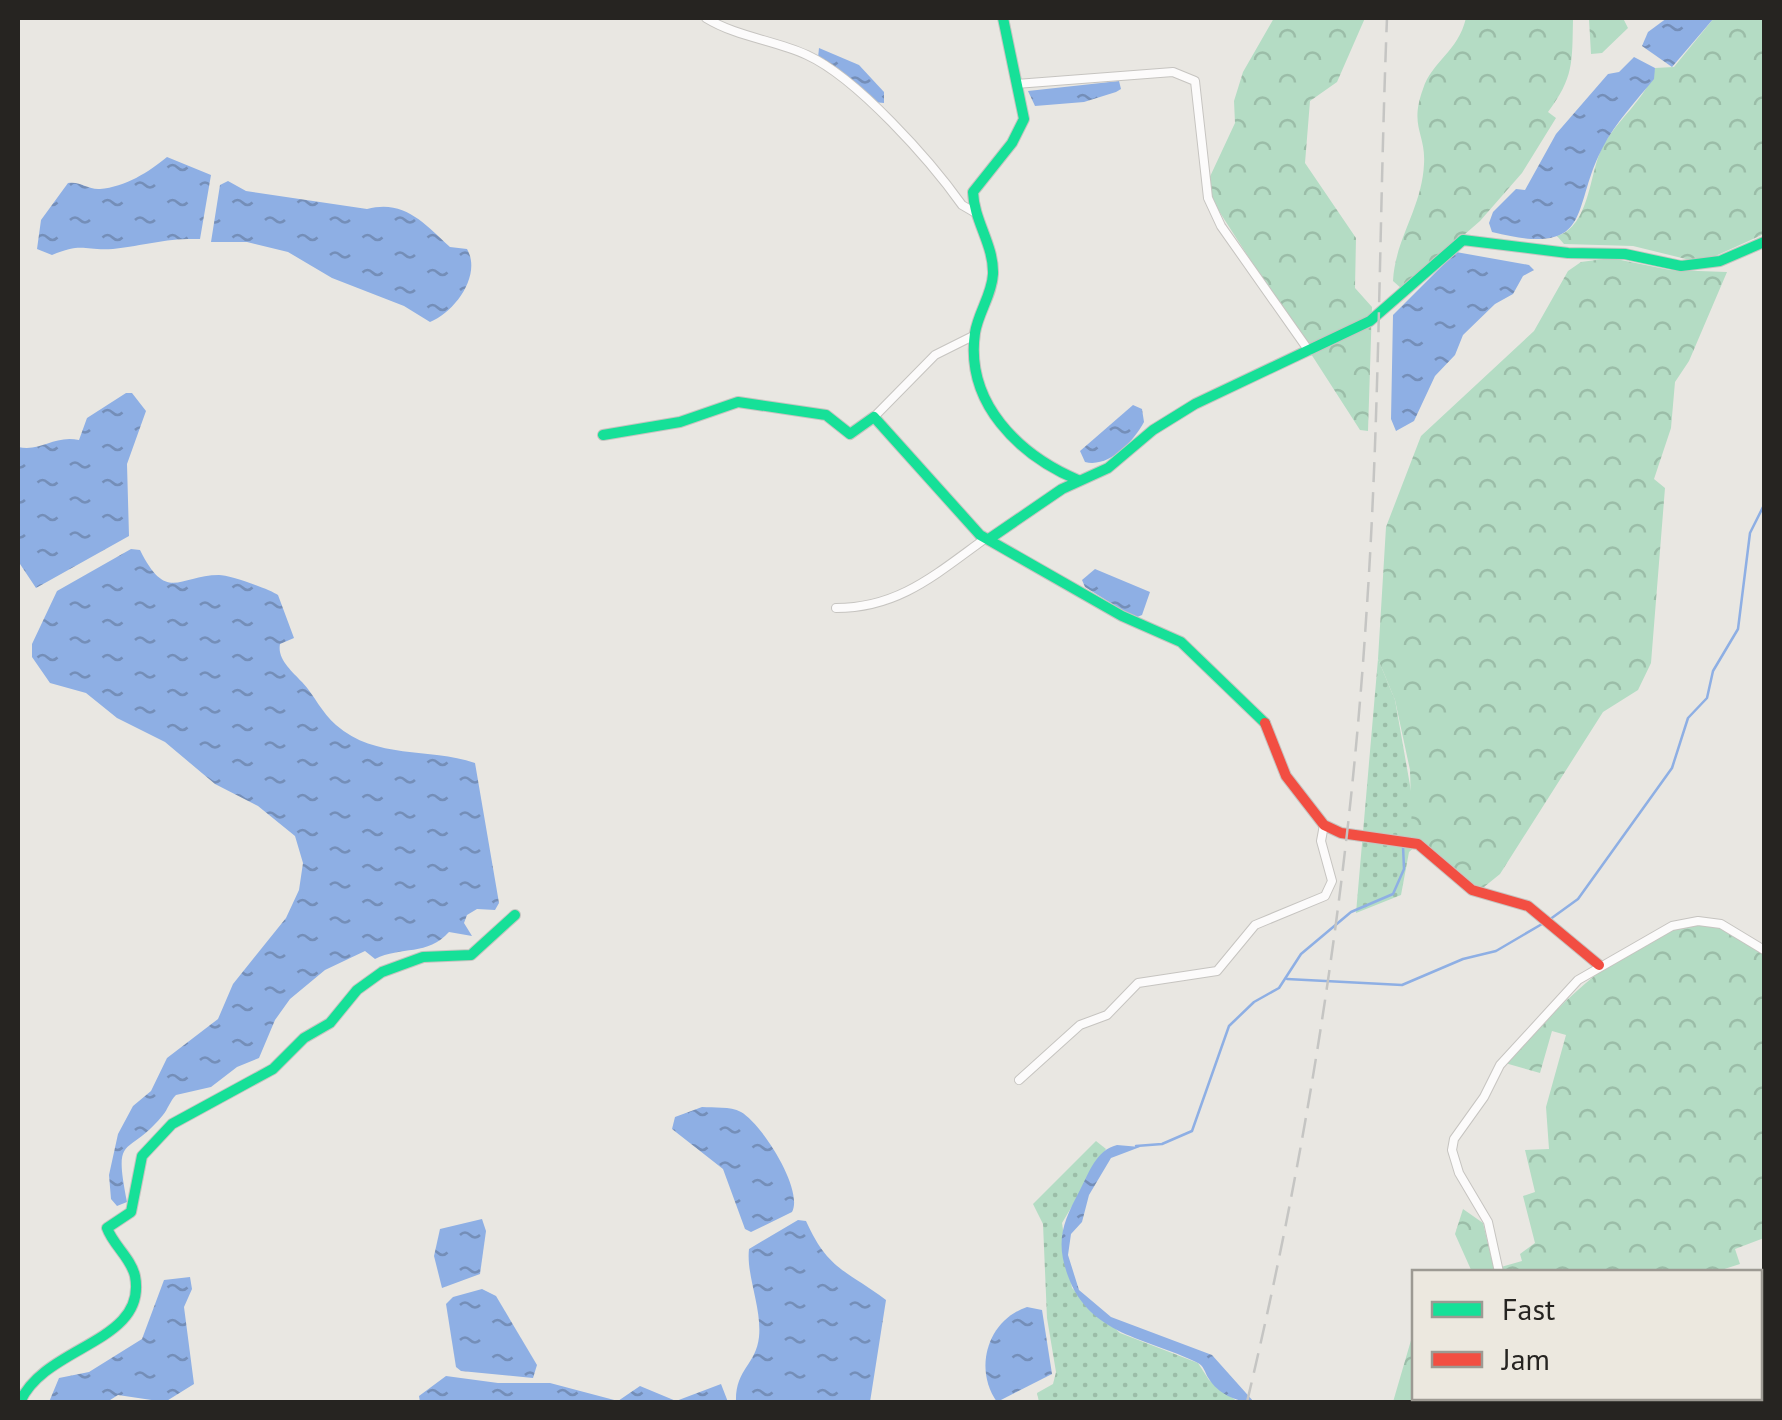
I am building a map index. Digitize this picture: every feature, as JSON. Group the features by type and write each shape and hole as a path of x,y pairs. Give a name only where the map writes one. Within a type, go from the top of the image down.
{"street":[{"path":"706,18 725,29 816,60 902,130 962,206 974,212"},
{"path":"1004,18 1022,125 974,189 974,212 991,250 994,272 975,335 979,384 996,417 1023,452 1078,480"},
{"path":"1016,84 1172,72 1195,82 1208,198 1221,226 1310,351"},
{"path":"836,608 881,605 918,586 1078,480 1113,464 1153,430 1195,404 1310,351 1393,305 1463,240 1568,253 1625,254 1680,266 1720,261 1764,242"},
{"path":"603,436 680,422 731,402 826,414 850,434 874,417 933,356 975,335"},
{"path":"874,417 988,538 1122,616 1181,642 1264,723 1286,776 1324,825 1342,833 1414,842 1472,890 1528,906 1599,966"},
{"path":"1019,1080 1080,1025 1107,1015 1138,983 1217,971 1255,925 1325,896 1332,882 1320,841 1324,825"},
{"path":"20,1402 40,1370 101,1341 130,1307 136,1288 134,1271 107,1228 131,1212 138,1167 159,1135 202,1106 273,1069 304,1038 330,1024 357,990 382,972 424,957 471,955 515,915"},
{"path":"1499,1270 1488,1222 1458,1173 1454,1141 1500,1065 1562,995 1599,966 1672,926 1691,921 1728,926 1764,950"}],"green space":[{"path":"1274,18 1365,18 1337,82 1310,101 1305,163 1356,238 1355,288 1372,307 1368,431 1360,430 1215,205 1207,183 1235,123 1234,101 1243,72"},
{"path":"1466,18 1623,18 1628,28 1602,53 1591,54 1589,19 1573,20 1570,69 1548,112 1556,118 1522,173 1480,221 1402,289 1393,281 1395,266 1419,195 1424,164 1419,102 1427,79 1457,40"},
{"path":"1714,18 1764,18 1764,234 1711,258 1690,260 1633,246 1564,244 1557,236 1576,222 1582,211 1608,138 1645,90 1655,68 1674,67"},
{"path":"1611,258 1670,270 1727,272 1689,361 1675,382 1671,428 1654,479 1665,488 1651,663 1638,690 1603,712 1500,874 1484,887 1475,887 1412,836 1410,770 1395,700 1378,659 1386,527 1421,436 1534,331 1568,271 1581,262"},
{"path":"1378,659 1395,700 1420,842 1409,852 1401,895 1356,913"},
{"path":"1707,924 1727,930 1764,955 1764,1238 1735,1249 1740,1264 1721,1270 1471,1270 1455,1234 1463,1209 1483,1223 1494,1269 1522,1261 1520,1254 1535,1243 1523,1196 1535,1192 1525,1150 1549,1149 1546,1107 1566,1035 1552,1031 1540,1073 1505,1063 1596,975 1622,955 1678,929"},
{"path":"1096,1141 1106,1149 1062,1223 1072,1288 1120,1333 1198,1363 1209,1380 1238,1402 1039,1402 1037,1393 1053,1384 1056,1372 1047,1318 1043,1224 1033,1204"},
{"path":"1412,1337 1412,1400 1647,1400 1645,1402 1393,1402"}],"water":[{"path":"1667,18 1714,18 1672,67 1642,46 1648,32"},
{"path":"819,48 859,65 884,92 884,103 873,102 818,58"},
{"path":"1634,57 1655,68 1654,79 1608,138 1574,222 1564,233 1549,238 1492,232 1489,223 1493,212 1516,189 1525,190 1556,134 1608,74 1619,72"},
{"path":"1119,81 1121,89 1116,92 1084,102 1035,106 1028,91"},
{"path":"167,157 211,175 200,239 113,249 77,248 52,255 37,249 41,220 68,183 109,188 144,173"},
{"path":"228,181 246,191 367,209 403,210 450,247 467,249 471,270 464,292 430,322 404,306 332,278 288,252 247,242 211,242 220,185"},
{"path":"1456,252 1529,265 1534,270 1523,276 1513,294 1495,304 1463,335 1455,355 1435,376 1414,421 1396,431 1391,419 1393,315"},
{"path":"132,393 146,411 127,464 129,536 36,588 18,561 18,447 79,440 87,418"},
{"path":"1133,405 1142,409 1144,422 1134,438 1103,461 1085,462 1080,451"},
{"path":"131,549 140,550 158,577 166,582 219,575 278,595 294,638 280,644 283,660 331,720 352,736 385,748 475,763 499,903 495,910 477,909 467,915 464,923 472,936 449,932 432,945 375,959 365,951 325,970 290,999 275,1020 259,1058 237,1067 211,1087 176,1095 151,1128 126,1148 122,1165 127,1202 117,1206 111,1199 109,1175 118,1134 133,1106 151,1091 167,1058 218,1019 233,984 286,918 299,890 303,863 295,836 258,806 215,784 165,742 117,718 86,693 50,683 32,657 32,644 57,591"},
{"path":"1095,569 1150,592 1142,615 1135,618 1085,587 1082,580"},
{"path":"702,1107 737,1110 760,1130 787,1174 794,1202 792,1212 751,1232 745,1229 723,1169 672,1129 675,1117"},
{"path":"1117,1145 1140,1147 1111,1158 1089,1195 1082,1222 1071,1234 1068,1255 1079,1290 1111,1317 1212,1355 1254,1402 1223,1393 1196,1362 1105,1323 1078,1296 1062,1252 1065,1222 1094,1163"},
{"path":"482,1219 486,1231 480,1274 442,1288 434,1256 440,1229"},
{"path":"798,1220 806,1221 830,1260 886,1300 870,1402 736,1402 739,1382 759,1337 749,1249"},
{"path":"190,1277 192,1289 184,1307 194,1384 165,1402 118,1395 107,1402 49,1402 59,1378 89,1372 142,1339 164,1280"},
{"path":"482,1289 496,1296 537,1365 533,1378 461,1371 456,1367 446,1304 453,1297"},
{"path":"1027,1307 1042,1310 1052,1374 997,1402 986,1375 988,1347 1002,1323"},
{"path":"446,1376 498,1383 550,1383 618,1401 640,1386 676,1401 721,1384 728,1402 420,1402 419,1396"}],"waterway":[{"path":"1549,920 1578,899 1672,768 1688,718 1707,698 1713,671 1738,629 1750,533 1764,505"},
{"path":"1136,1146 1162,1144 1192,1131 1229,1026 1254,1002 1279,988 1301,954 1351,912 1393,894 1404,869 1403,846"},
{"path":"1287,979 1402,985 1463,959 1496,951 1542,924"}],"railway":[{"path":"1247,1402 1289,1209 1323,1014 1359,719 1371,545 1387,18"}],"traffic: fast":[{"path":"1003,18 1024,119 1012,143 973,192 993,274 975,333 974,358 988,404 1001,423 1036,456 1078,480"},
{"path":"989,539 1062,489 1108,468 1153,430 1195,404 1370,321 1463,240 1568,253 1625,254 1681,266 1720,261 1764,242"},
{"path":"603,435 680,422 738,402 826,415 850,434 874,417 980,535 1122,616 1181,642 1265,723"},
{"path":"20,1402 50,1368 111,1330 126,1316 135,1298 135,1276 107,1228 131,1212 142,1156 172,1124 273,1069 304,1038 330,1023 357,990 382,972 423,957 471,955 515,915"}],"traffic: jam":[{"path":"1265,723 1286,776 1324,825 1341,833 1418,844 1472,890 1528,906 1599,965"}]}
